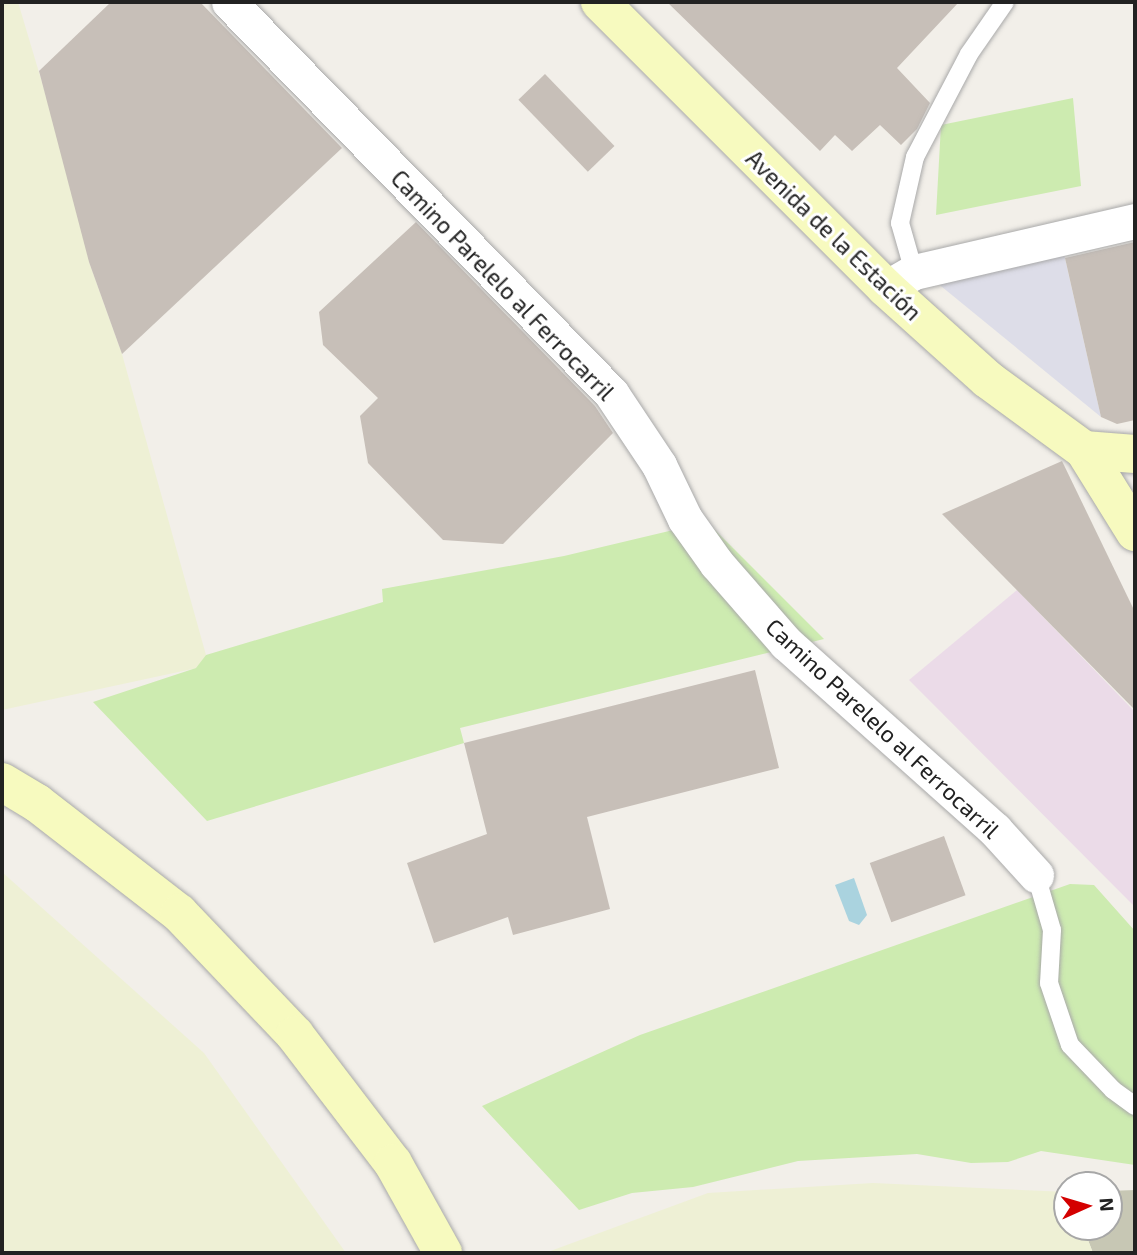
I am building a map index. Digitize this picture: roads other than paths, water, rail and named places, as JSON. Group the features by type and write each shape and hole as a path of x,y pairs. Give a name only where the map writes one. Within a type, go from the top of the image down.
{"street":[{"name":"Camino Parelelo al Ferrocarril","path":"229,2 611,393 659,465 685,519 717,564 786,643 995,830 1036,875"},
{"name":"Avenida de la Estación","path":"600,2 900,280 987,379 1084,450"},
{"path":"900,280 1135,221"},
{"path":"1084,450 1135,454"},
{"path":"1084,450 1134,524"},
{"path":"2,782 37,803 179,913 295,1035 393,1163 443,1253"}],"lane":[{"path":"900,280 900,223 915,157 969,54 1005,2"},
{"name":"Camino Parelelo al Ferrocarril","path":"1036,875 1052,930 1049,983 1070,1045 1113,1090 1135,1106"}],"water":[{"path":"854,878 867,915 859,925 849,921 835,885"}]}
